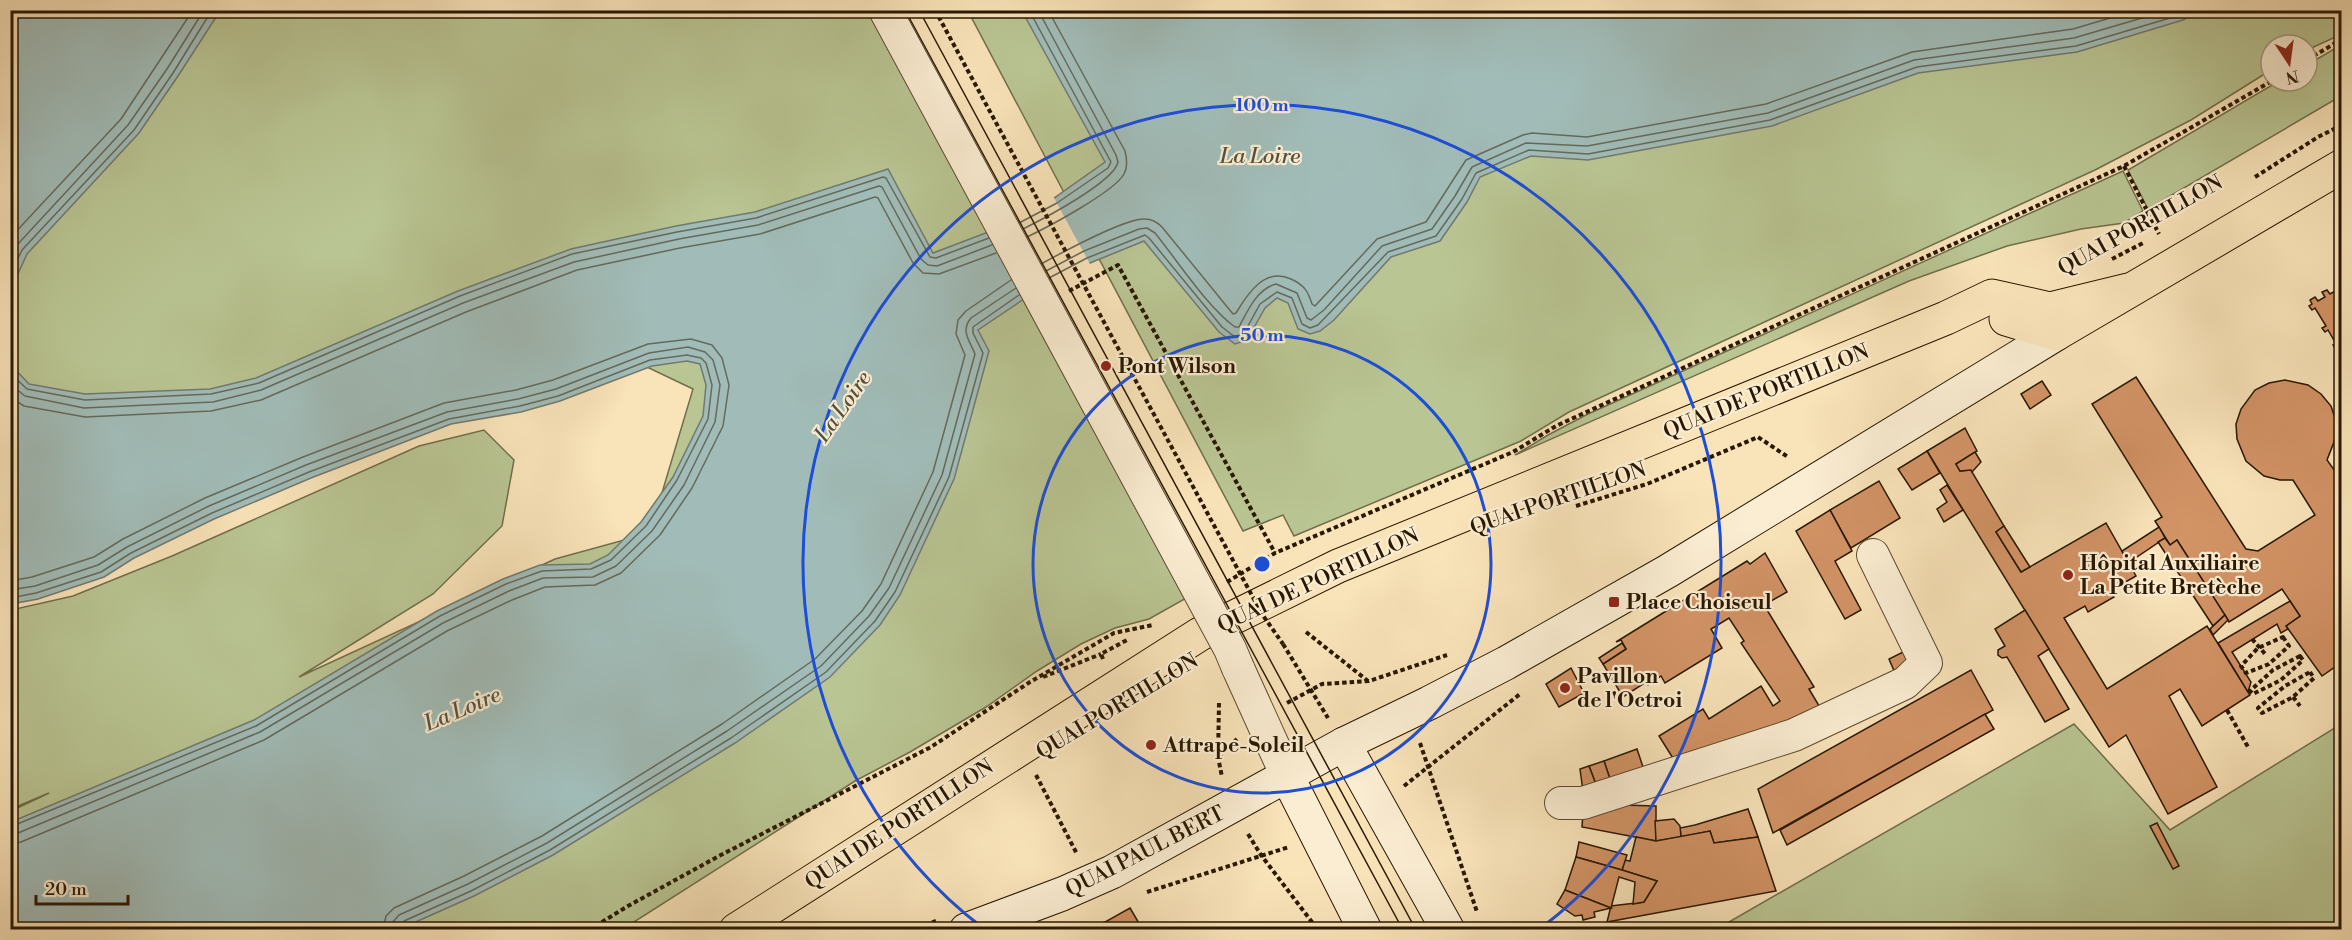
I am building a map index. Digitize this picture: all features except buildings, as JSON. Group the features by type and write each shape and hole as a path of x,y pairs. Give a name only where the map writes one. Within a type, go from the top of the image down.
{"main road":[{"name":"QUAI DE PORTILLON","path":"1344,744 1429,703 1622,598 2128,290 2342,166"},
{"name":"QUAI DE PORTILLON","path":"736,930 1200,634 1338,566 1946,318 1992,296 2050,309 2128,290"},
{"name":"QUAI DE PORTILLON","path":"1946,318 1987,313 2056,334"},
{"name":"QUAI PAUL BERT","path":"966,930 1062,894 1112,872 1344,744"},
{"path":"1344,744 1448,930"},
{"path":"1287,776 1365,930"}],"street":[{"path":"885,10 1230,649 1287,776"},
{"path":"1560,803 1583,803 1794,735 1905,683 1926,663 1873,555"}],"path":[{"path":"935,10 1262,614 1344,744"},
{"path":"2319,53 2342,39"},
{"name":"QUAI PORTILLON","path":"2248,181 2318,137 2342,125"},
{"path":"2124,166 2160,234"},
{"name":"QUAI PORTILLON","path":"2107,262 2169,228"},
{"path":"1065,293 1118,265 1275,553"},
{"name":"QUAI PORTILLON","path":"1568,509 1647,484 1758,437 1788,456"},
{"path":"1274,632 1284,627"},
{"path":"1306,632 1369,681"},
{"path":"2283,637 2289,646 2269,664 2246,673 2241,666 2258,648 2283,637"},
{"path":"2252,639 2266,655"},
{"path":"1030,682 1101,654"},
{"path":"1305,692 1322,684 1369,681 1451,654"},
{"path":"2300,656 2303,660 2281,680 2253,694 2250,691 2273,670 2300,656"},
{"path":"2269,664 2273,670"},
{"path":"2310,672 2314,678 2293,696 2262,713 2258,708 2285,686 2310,672"},
{"path":"2281,680 2285,686"},
{"path":"1403,788 1522,693"},
{"path":"2293,696 2300,706"},
{"path":"1218,701 1218,757 1222,780"},
{"path":"2228,710 2248,747"},
{"path":"1416,733 1479,919"},
{"name":"QUAI PORTILLON","path":"1026,780 1036,773 1079,860"},
{"path":"1245,828 1261,855 1318,930"},
{"path":"1138,896 1292,846"}],"green space":[{"path":"2341,10 2342,34 2319,45 2319,33 2259,33 2259,78 2191,120 2095,170 1569,412 1521,441 1294,536 1283,515 1243,531 968,11"},
{"path":"10,11 896,11 1190,596 1149,619 1115,628 1081,644 1037,671 986,707 910,752 855,781 623,929 11,929 11,811 49,793 11,809 11,610 73,596 172,556 419,446 484,430 514,460 502,526 433,594 299,677 555,559 650,533 693,389 624,356 11,564"},
{"path":"2341,45 2341,96 2148,209 2128,170 2259,93 2319,93 2319,58"},
{"path":"2123,171 2143,211 2124,223 2081,229 2007,246 1909,281 1515,455 1586,415"},
{"path":"2074,724 2170,830 2341,724 2341,929 1715,930"}],"water":[{"path":"11,10 220,11 139,133 27,254 11,289"},
{"name":"La Loire","path":"1022,11 2199,11 2183,20 2077,52 1918,73 1772,126 1588,160 1531,156 1480,177 1467,202 1440,241 1391,257 1334,320 1320,331 1310,334 1298,329 1288,303 1277,298 1265,308 1247,340 1235,344 1219,332 1144,241 1090,263 1027,297 978,330 989,351 954,479 900,595 880,625 830,677 735,743 553,855 474,896 400,929 11,929 11,822 254,720 437,611 503,579 540,565 590,564 608,555 641,522 673,477 703,416 706,385 700,364 687,361 652,366 560,401 521,412 451,424 311,478 214,519 134,558 104,577 38,599 11,604 10,364 29,384 85,394 210,389 256,378 458,291 571,249 676,226 755,212 888,169 933,253 991,231 1054,198 1105,162"}],"pier":[{"path":"1053,196 1091,266 1029,299 990,228"}],"tram line":[{"path":"905,10 1403,930"},
{"path":"919,10 1416,930"}],"place":[{"name":"Pont Wilson","path":"1106,366"},
{"name":"Hôpital Auxiliaire La Petite Bretèche","path":"2068,575"},
{"name":"Place Choiseul","path":"1614,602"},
{"name":"Pavillon de l'Octroi","path":"1565,688"},
{"name":"Attrape-Soleil","path":"1151,745"}]}
